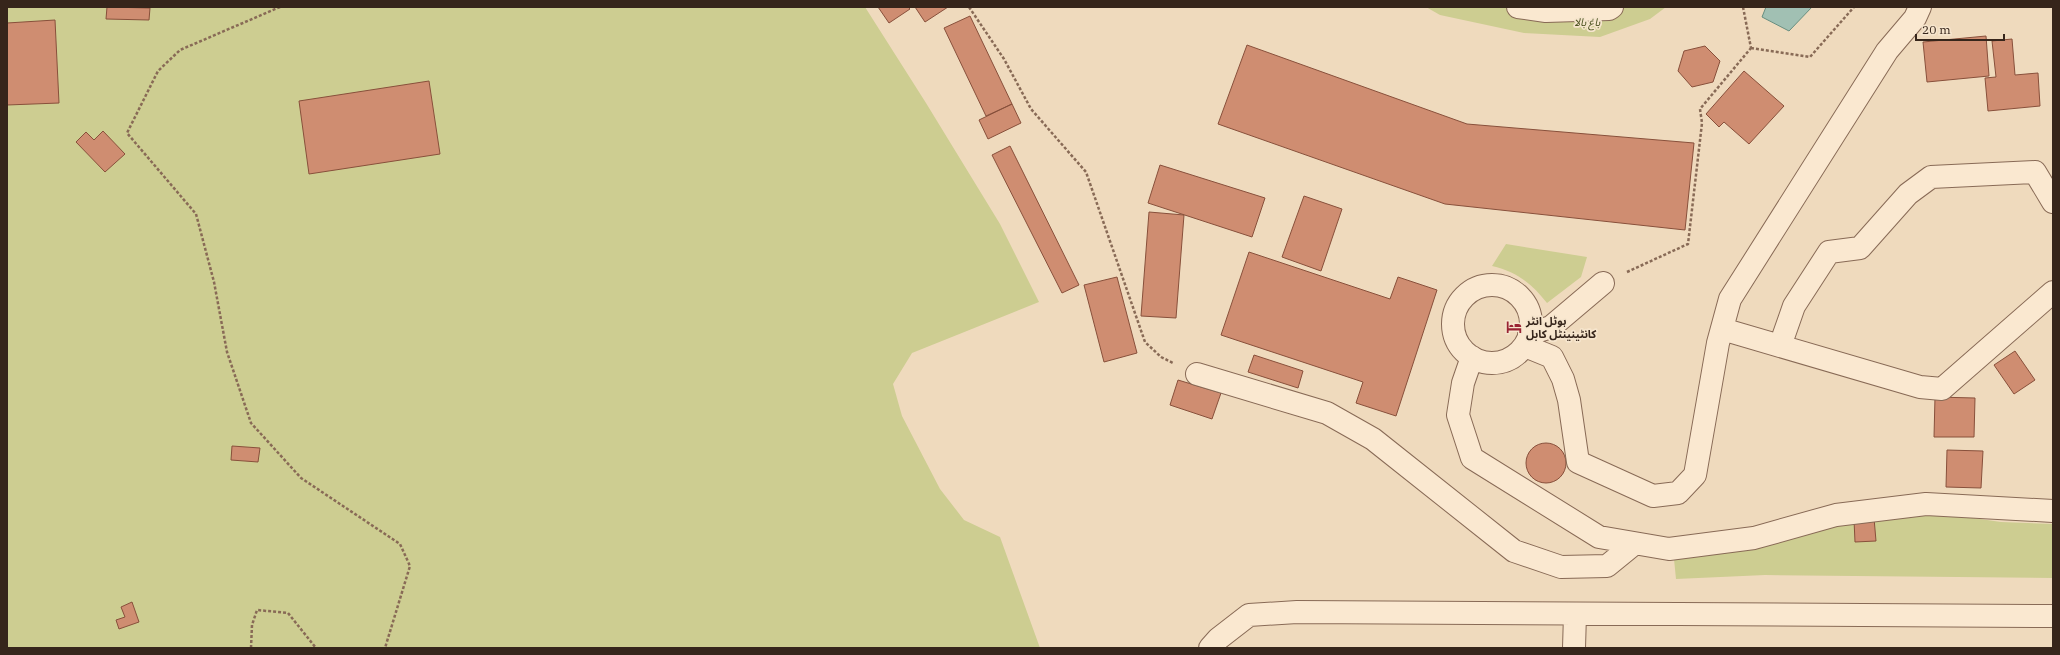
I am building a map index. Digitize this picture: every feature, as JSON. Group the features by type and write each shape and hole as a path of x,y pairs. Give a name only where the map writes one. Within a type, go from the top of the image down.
{"street":[{"path":"1518,7 1546,12 1609,9 1612,7"},
{"path":"1527,340 1552,356 1563,379 1569,400 1578,462 1653,496 1678,493 1695,475 1722,329 1730,299 1887,52 1916,18 1920,7"},
{"path":"1780,346 1794,306 1829,252 1860,248 1908,194 1931,177 2035,172 2053,202"},
{"path":"1527,340 1531,321 1529,312 1523,300 1516,292 1503,286 1491,285 1478,287 1464,297 1456,308 1453,323 1455,337 1459,345 1472,357 1484,363 1498,363 1515,356 1527,340 1551,327 1603,283"},
{"path":"1722,329 1920,387 1942,389 2053,292"},
{"path":"1472,357 1462,383 1458,414 1472,458 1599,537 1669,549 1754,538 1836,515 1926,504 2053,511"},
{"path":"1198,374 1327,413 1373,439 1514,551 1561,567 1607,566 1634,544"},
{"path":"1210,648 1218,639 1249,615 1296,612 2053,616"},
{"path":"1574,648 1575,614"}],"path":[{"path":"280,7 180,50 158,71 127,133 196,214 214,282 227,352 251,423 301,478 400,544 410,566 385,648"},
{"path":"969,7 1004,60 1032,109 1086,172 1146,342 1161,357 1198,374"},
{"path":"1743,7 1751,48"},
{"path":"1751,48 1810,57 1854,7"},
{"path":"1603,283 1688,244 1702,123 1700,109 1751,48"},
{"path":"251,648 252,625 256,610 288,613 316,648"}],"green space":[{"path":"7,7 865,7 1000,224 1039,302 912,353 893,384 902,416 940,489 964,520 1000,537 1040,648 7,648"},
{"name":"باغ بالا","path":"1426,7 1666,7 1650,19 1600,37 1524,33 1440,15"},
{"path":"1506,244 1587,257 1581,277 1547,303 1523,279 1501,268 1492,266"},
{"path":"1860,514 1952,515 2001,522 2053,524 2053,578 1765,575 1676,579 1674,559"}],"shaded area":[{"path":"1766,7 1812,7 1789,31 1762,17"}],"building":[{"path":"107,7 150,8 149,20 106,19"},
{"path":"878,7 908,7 910,9 889,23"},
{"path":"915,7 948,7 925,22"},
{"path":"970,16 1012,104 986,116 944,28"},
{"path":"55,20 59,103 7,105 7,23"},
{"path":"1986,36 1989,76 1927,82 1923,42"},
{"path":"2012,39 2015,75 2038,73 2040,106 1988,111 1985,78 1996,77 1992,41"},
{"path":"1247,45 1467,124 1694,143 1685,230 1445,204 1218,124"},
{"path":"1705,46 1720,61 1713,82 1692,87 1678,71 1684,51"},
{"path":"1744,71 1784,106 1749,144 1724,122 1719,127 1706,114"},
{"path":"429,81 440,154 309,174 299,101"},
{"path":"1012,104 1021,123 988,139 979,120"},
{"path":"103,131 125,154 105,172 76,142 86,132 94,140"},
{"path":"1010,146 1079,285 1062,293 992,155"},
{"path":"1160,165 1265,198 1252,237 1148,203"},
{"path":"1304,196 1342,209 1321,271 1282,257"},
{"path":"1149,212 1184,215 1176,318 1141,316"},
{"path":"1249,252 1390,299 1398,277 1437,290 1396,416 1356,403 1363,382 1221,335"},
{"path":"1117,277 1137,353 1104,362 1084,285"},
{"path":"2015,351 2035,380 2014,394 1994,365"},
{"path":"1254,355 1303,371 1298,388 1248,372"},
{"path":"1178,380 1221,393 1212,419 1170,405"},
{"path":"1935,397 1975,398 1974,437 1934,437"},
{"path":"1550,443 1557,446 1563,452 1566,463 1565,471 1557,480 1550,483 1542,483 1535,480 1527,471 1526,459 1529,452 1538,444"},
{"path":"232,446 260,448 258,462 231,460"},
{"path":"1947,450 1983,451 1981,488 1946,487"},
{"path":"1874,518 1876,541 1855,542 1854,520"},
{"path":"132,602 139,622 119,629 116,620 125,617 121,607"}],"place":[{"name":"ہوٹل انٹر کانٹینینٹل کابل","path":"1514,327"}]}
